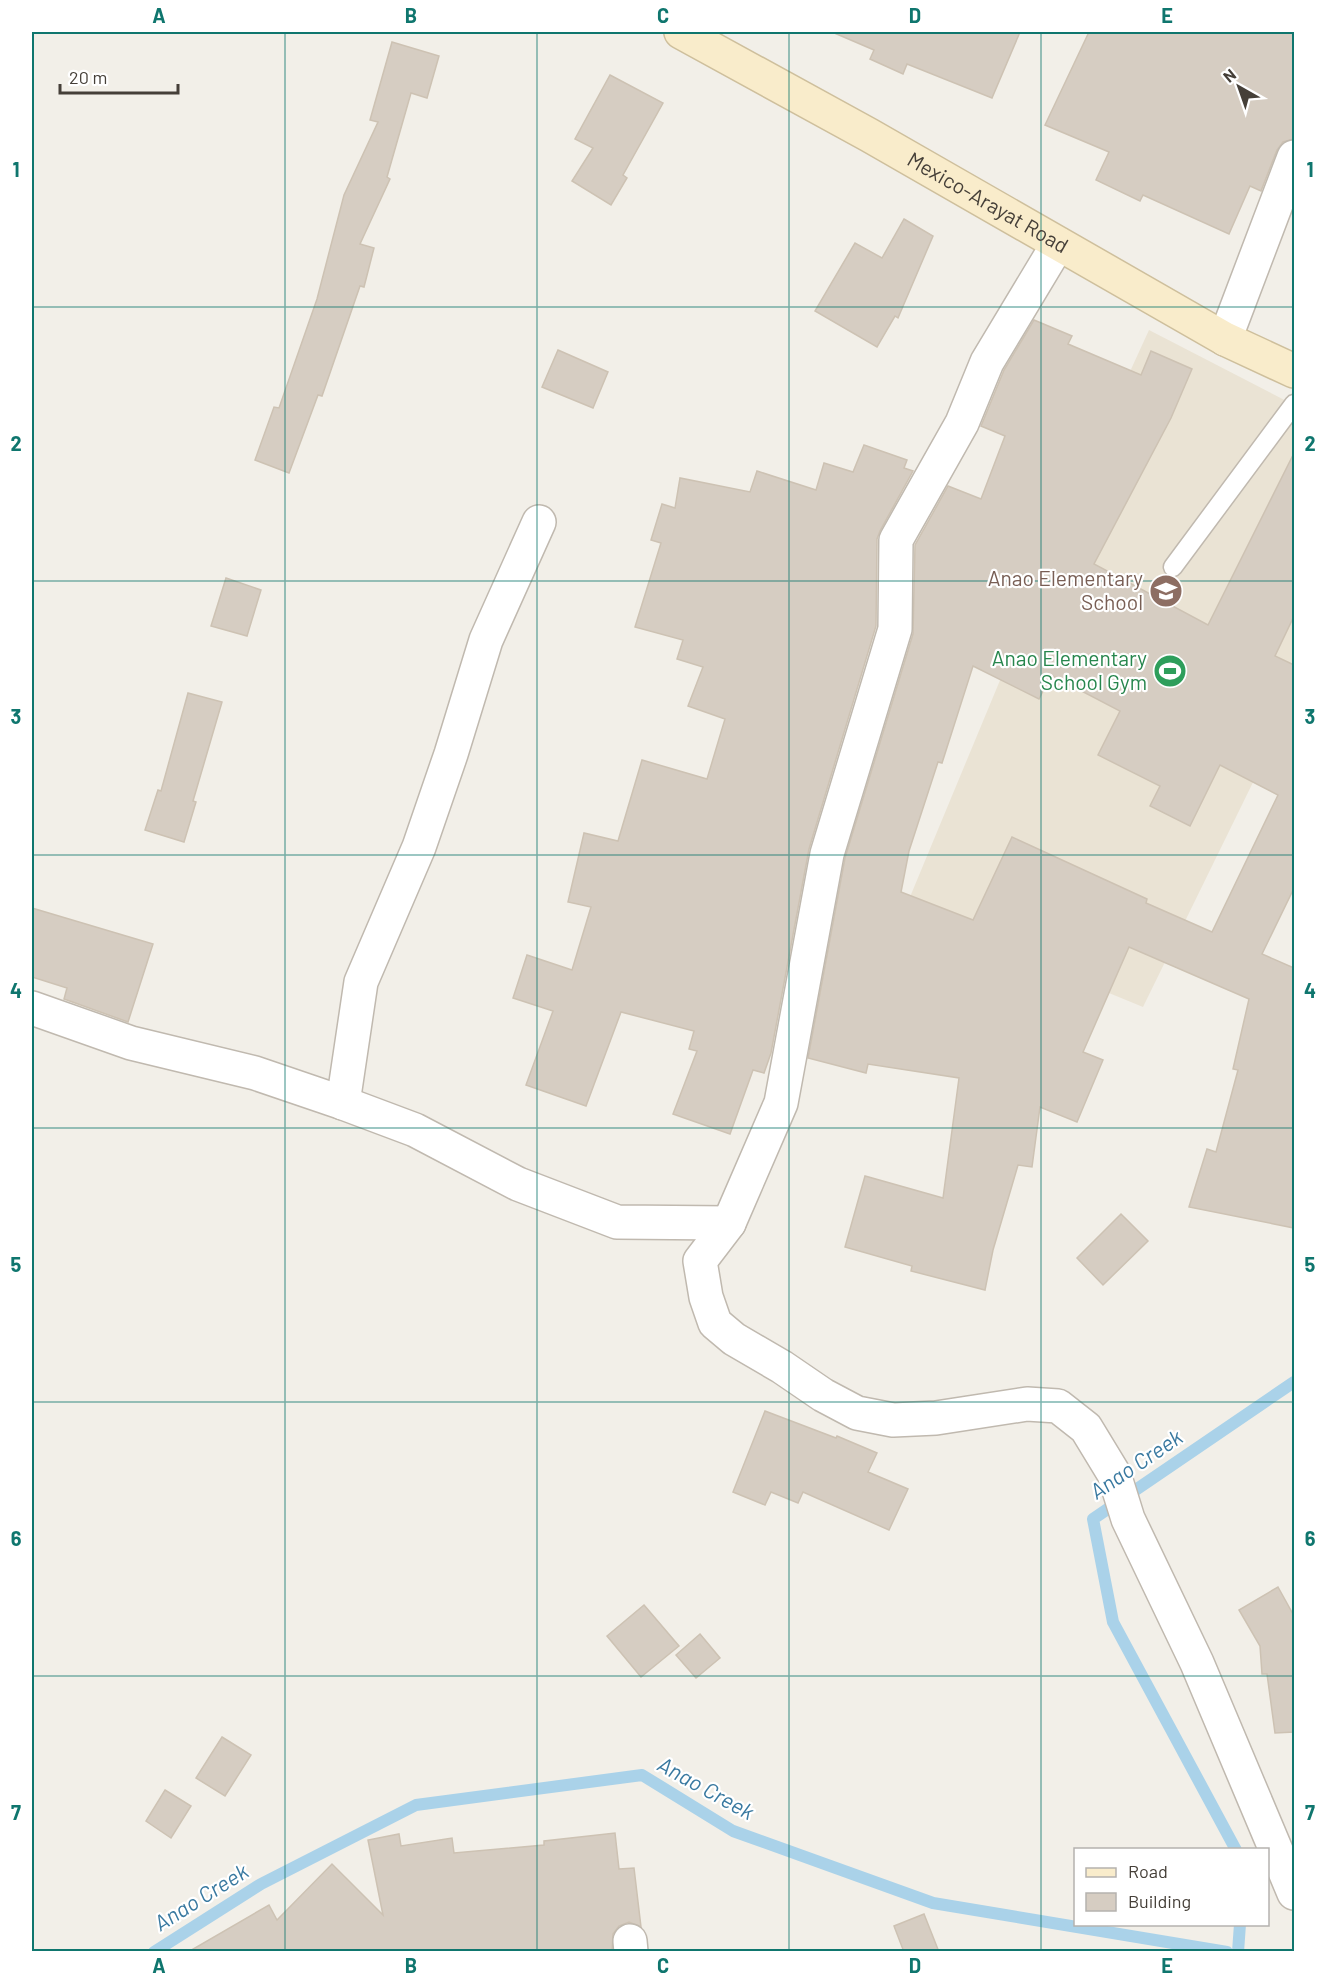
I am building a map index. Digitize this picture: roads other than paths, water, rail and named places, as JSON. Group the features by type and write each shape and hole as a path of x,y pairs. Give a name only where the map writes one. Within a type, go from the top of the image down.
{"main road":[{"name":"Mexico-Arayat Road","path":"681,32 869,135 1225,339 1294,371"}],"street":[{"path":"1225,339 1294,157"},
{"path":"1058,244 987,362 962,423 896,540 895,629 827,854 781,1103 729,1223 700,1262 706,1297 716,1323 734,1339 782,1367 823,1395 857,1413 893,1420 936,1418 1027,1404 1058,1406 1086,1428 1114,1474 1128,1519 1197,1663 1294,1893"},
{"path":"343,1103 361,982 419,847 451,754 486,640 539,522"},
{"path":"32,1008 131,1043 255,1073 343,1103 415,1130 518,1184 617,1222 729,1223"}],"lane":[{"path":"1173,567 1294,404"}],"waterway":[{"name":"Anao Creek","path":"1235,1848 1113,1622 1093,1519 1294,1382"},
{"name":"Anao Creek","path":"154,1952 261,1884 416,1805 642,1775 733,1831 933,1903 1227,1952"},
{"name":"Anao Creek","path":"1238,1952 1240,1926"}],"place":[{"name":"Anao Elementary School","path":"1166,591"},
{"name":"Anao Elementary School Gym","path":"1170,671"}]}
